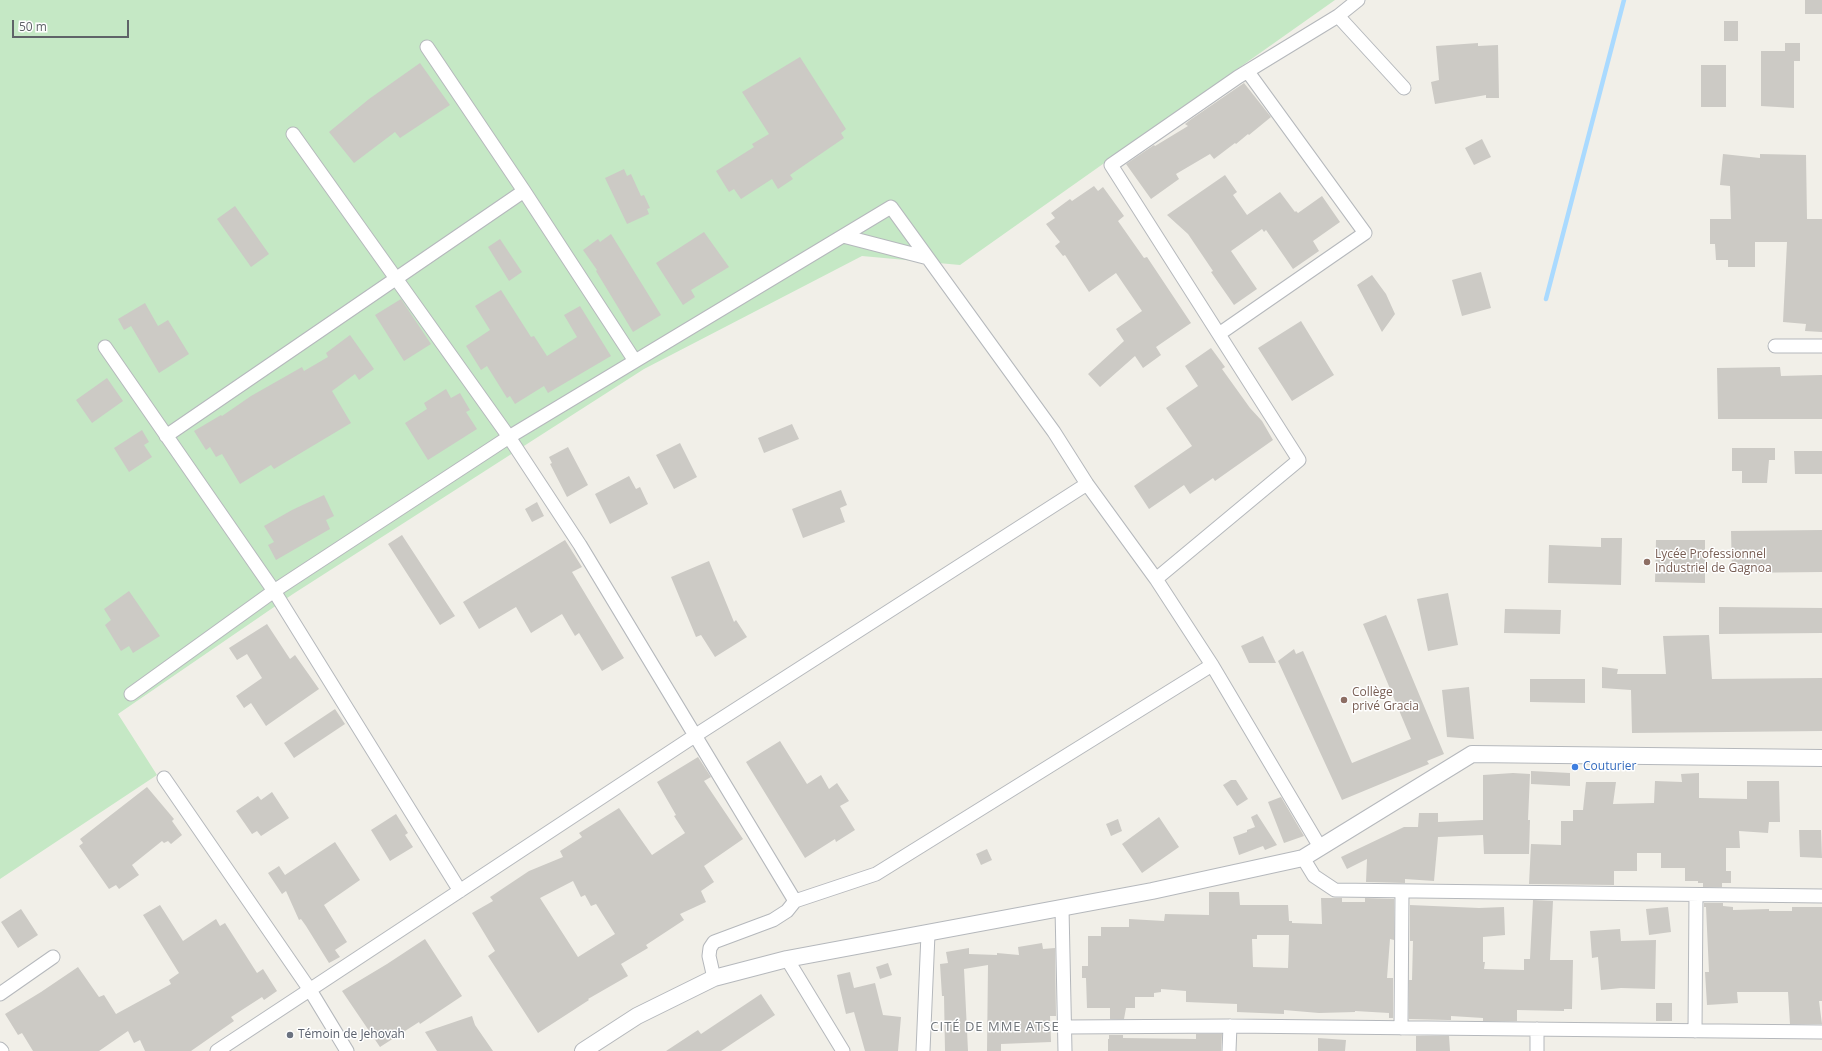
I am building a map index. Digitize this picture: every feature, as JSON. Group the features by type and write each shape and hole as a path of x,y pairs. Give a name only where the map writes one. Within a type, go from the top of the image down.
{"street":[{"path":"1156,579 1299,460 1111,165 1248,72 1338,16 1358,0"},
{"path":"1338,16 1404,88"},
{"path":"426,46 524,191 635,361"},
{"path":"1219,334 1365,234 1248,72"},
{"path":"293,134 509,437 580,545 795,901"},
{"path":"166,436 524,191"},
{"path":"131,694 274,591 509,437 891,207 1054,432 1087,484 1156,579 1212,665 1320,847"},
{"path":"843,236 928,258"},
{"path":"1775,346 1822,346"},
{"path":"105,347 274,591 460,891"},
{"path":"217,1051 696,735 1087,484"},
{"path":"714,978 709,956 710,948 714,942 773,920 787,912 795,901 876,874 1212,665"},
{"path":"583,1051 637,1016 714,978 787,959 928,934 1152,891 1303,858 1472,754 1822,758"},
{"path":"164,778 310,990 347,1051"},
{"path":"1303,858 1314,876 1335,890 1822,896"},
{"path":"1401,1028 1402,891"},
{"path":"1695,1031 1696,895"},
{"path":"1062,908 1066,1051"},
{"path":"923,1051 928,934"},
{"path":"0,994 53,957"},
{"path":"787,959 843,1051"},
{"path":"1066,1027 1230,1026 1822,1032"},
{"path":"1229,1051 1230,1026"},
{"path":"1537,1029 1537,1051"}],"green space":[{"path":"0,0 1335,0 960,265 862,256 644,369 293,594 118,714 157,775 0,879"}],"building":[{"path":"1805,0 1822,0 1822,14 1805,14"},
{"path":"1724,21 1738,21 1738,41 1724,41"},
{"path":"1478,43 1478,46 1498,45 1499,98 1486,98 1486,95 1435,104 1431,82 1439,80 1436,46"},
{"path":"1785,43 1800,43 1800,61 1794,61 1794,108 1761,106 1761,51 1785,51"},
{"path":"800,57 846,129 841,133 844,138 790,175 793,179 778,189 772,179 741,199 734,189 729,192 716,171 754,147 752,144 769,134 742,92"},
{"path":"420,63 450,105 400,138 395,132 354,163 329,132 369,99"},
{"path":"1701,65 1726,65 1726,107 1701,107"},
{"path":"1244,83 1271,117 1249,135 1248,134 1214,159 1210,154 1176,174 1179,179 1151,199 1126,164 1154,145 1155,146 1188,126 1185,124"},
{"path":"1482,139 1491,157 1474,165 1465,148"},
{"path":"1723,154 1760,158 1760,154 1806,155 1807,219 1822,219 1822,332 1805,331 1806,324 1783,322 1787,242 1755,242 1755,267 1728,267 1728,260 1716,260 1715,244 1710,244 1710,219 1731,219 1730,186 1720,185"},
{"path":"624,169 627,176 631,174 641,196 644,195 650,208 647,209 649,214 627,224 605,178"},
{"path":"1225,175 1237,192 1233,195 1247,215 1280,192 1295,212 1296,211 1298,213 1322,196 1340,222 1313,241 1319,251 1293,269 1266,230 1264,232 1262,229 1231,251 1257,289 1234,305 1211,272 1213,271 1188,234 1167,215"},
{"path":"1094,186 1098,191 1103,187 1124,216 1118,221 1144,258 1147,257 1191,323 1156,347 1161,355 1143,368 1135,356 1100,387 1088,374 1124,341 1116,329 1142,311 1116,273 1089,292 1065,255 1063,256 1055,246 1060,242 1046,224 1055,218 1051,213 1070,199 1072,201"},
{"path":"235,206 269,254 251,267 217,219"},
{"path":"704,232 729,267 691,290 695,297 683,305 656,263"},
{"path":"611,234 661,315 633,332 596,271 597,270 583,250 598,239 600,242"},
{"path":"500,239 522,272 509,281 488,247"},
{"path":"1481,272 1491,308 1462,316 1452,280"},
{"path":"1372,275 1386,294 1395,314 1382,332 1357,285"},
{"path":"501,290 531,337 534,336 547,356 577,337 564,315 580,306 611,356 548,393 544,386 515,404 510,396 507,398 487,366 481,370 466,346 490,330 475,306"},
{"path":"401,299 431,344 404,361 375,315"},
{"path":"145,303 158,326 168,320 189,354 159,373 131,326 124,330 118,319"},
{"path":"1301,321 1334,375 1292,401 1258,348"},
{"path":"350,335 374,369 359,380 355,374 332,391 351,423 274,469 271,465 240,484 222,454 216,457 210,447 206,450 194,431 221,415 222,416 251,396 302,367 304,371 328,357 326,353"},
{"path":"1211,348 1225,367 1222,369 1250,408 1262,421 1273,440 1215,481 1213,478 1190,494 1184,485 1149,509 1134,486 1192,446 1166,408 1198,386 1185,366"},
{"path":"1780,367 1781,376 1822,375 1822,419 1718,419 1717,368"},
{"path":"107,378 123,401 92,423 76,400"},
{"path":"446,389 451,398 460,393 470,410 466,412 477,429 428,460 405,423 427,409 424,403"},
{"path":"792,424 799,439 764,453 758,438"},
{"path":"142,430 149,442 144,445 152,457 129,472 114,448"},
{"path":"680,443 697,477 674,489 656,455"},
{"path":"568,447 588,485 567,497 550,464 552,463 549,457"},
{"path":"1732,448 1775,448 1775,460 1769,460 1767,483 1742,483 1742,471 1732,471"},
{"path":"1794,451 1822,451 1822,474 1795,474"},
{"path":"629,476 636,489 640,487 648,504 610,524 595,494"},
{"path":"841,490 847,505 840,508 845,522 803,538 792,509"},
{"path":"324,495 334,516 326,520 330,529 276,560 268,545 274,542 264,526 292,510"},
{"path":"537,502 544,516 532,522 525,509"},
{"path":"1822,530 1822,572 1732,573 1731,531"},
{"path":"402,535 455,616 440,625 388,544"},
{"path":"1601,538 1622,538 1621,585 1548,583 1549,545 1601,547"},
{"path":"565,540 582,567 572,572 624,658 602,671 579,633 575,636 562,614 531,633 516,607 479,629 463,602"},
{"path":"1656,540 1705,540 1705,583 1655,582"},
{"path":"709,561 734,622 736,620 747,637 715,657 701,635 696,637 671,577"},
{"path":"129,591 160,636 133,653 129,646 121,651 105,625 111,620 104,609"},
{"path":"1448,593 1458,645 1428,651 1417,599"},
{"path":"1719,607 1822,608 1822,633 1719,634"},
{"path":"1505,609 1561,610 1560,634 1504,633"},
{"path":"1386,615 1444,754 1427,761 1429,764 1342,800 1278,661 1294,649 1296,654 1303,651 1352,763 1411,739 1363,624"},
{"path":"267,624 290,659 295,655 319,689 266,726 251,703 244,708 236,696 262,678 247,654 237,660 229,648"},
{"path":"1709,635 1712,679 1822,678 1822,731 1632,733 1631,690 1602,688 1602,667 1618,669 1617,674 1666,674 1663,636"},
{"path":"1263,636 1276,663 1249,663 1241,646"},
{"path":"1530,679 1585,679 1585,703 1530,702"},
{"path":"1469,687 1474,739 1447,737 1442,690"},
{"path":"335,709 345,724 294,758 284,743"},
{"path":"780,741 807,784 821,775 829,789 837,783 849,801 840,806 855,830 836,842 835,839 805,858 746,762"},
{"path":"698,757 711,777 704,781 743,839 704,866 714,882 701,891 706,902 680,914 684,920 646,945 648,948 621,964 628,976 588,999 589,1000 538,1033 488,956 495,951 472,913 493,901 490,897 529,871 563,857 560,851 582,837 579,833 619,808 652,855 685,833 674,816 676,815 657,782","holes":["573,881 581,897 585,895 591,906 596,904 615,934 578,957 540,898"]},
{"path":"1531,771 1570,773 1570,786 1531,784"},
{"path":"1513,773 1530,774 1528,820 1530,820 1529,854 1484,854 1483,835 1438,837 1434,881 1405,879 1405,883 1366,882 1367,859 1347,869 1341,857 1404,827 1418,827 1419,813 1438,813 1438,822 1483,820 1483,775"},
{"path":"1699,773 1699,798 1747,799 1747,781 1779,781 1780,822 1769,822 1768,833 1739,831 1740,848 1726,848 1726,871 1731,871 1731,883 1722,883 1722,887 1703,887 1703,883 1698,883 1698,881 1685,881 1685,868 1661,868 1661,853 1637,853 1637,871 1614,871 1614,885 1529,884 1531,844 1561,845 1561,821 1573,821 1573,810 1583,810 1586,782 1616,782 1613,804 1654,803 1655,781 1682,782 1681,774"},
{"path":"1231,780 1236,780 1248,799 1237,806 1223,785"},
{"path":"147,787 174,819 172,821 182,835 171,844 168,841 164,843 162,841 132,865 139,875 119,889 116,885 109,889 79,846 83,843 80,839"},
{"path":"272,792 289,818 261,836 257,831 252,834 236,811 258,796 261,800"},
{"path":"1281,797 1304,836 1284,843 1268,802"},
{"path":"396,814 408,833 405,835 413,847 390,861 371,830"},
{"path":"1257,814 1277,845 1265,850 1263,846 1239,855 1233,837 1247,832 1247,830 1255,827 1251,817"},
{"path":"1159,817 1179,847 1142,873 1122,844"},
{"path":"1118,819 1122,831 1111,836 1106,824"},
{"path":"1799,830 1821,830 1822,858 1800,857"},
{"path":"335,842 360,880 324,905 347,942 335,950 340,957 329,963 306,926 301,919 299,920 286,891 282,894 268,873 279,866 285,875"},
{"path":"987,849 992,860 981,865 976,854"},
{"path":"1209,892 1239,892 1240,905 1288,905 1289,921 1292,921 1292,923 1322,924 1321,898 1342,898 1342,902 1365,902 1365,898 1394,899 1394,940 1390,939 1387,978 1393,978 1393,1018 1389,1018 1389,1013 1355,1011 1319,1013 1284,1010 1284,1014 1237,1012 1237,1004 1186,1002 1186,991 1161,989 1161,992 1154,993 1154,997 1135,997 1135,1008 1126,1008 1124,1019 1110,1019 1110,1008 1087,1008 1086,978 1082,978 1082,966 1088,966 1088,936 1101,936 1101,927 1129,927 1129,919 1164,921 1165,914 1209,915","holes":["1257,935 1289,935 1288,968 1253,967 1252,939 1257,939"]},
{"path":"1533,900 1553,901 1550,960 1573,960 1572,1009 1564,1009 1564,1011 1517,1010 1517,1021 1483,1021 1483,1018 1451,1016 1451,1020 1409,1019 1409,980 1412,980 1413,941 1410,941 1410,905 1479,908 1504,907 1505,935 1483,937 1483,962 1485,962 1484,969 1524,970 1524,959 1530,959"},
{"path":"1704,903 1723,903 1723,906 1733,907 1733,910 1769,909 1769,911 1792,911 1792,907 1822,907 1822,1001 1819,1001 1822,1024 1790,1024 1788,992 1737,992 1738,1003 1707,1005 1705,972 1709,972 1706,907 1704,907"},
{"path":"160,905 183,941 216,919 220,926 225,923 257,973 263,969 277,991 264,1000 262,997 231,1017 234,1021 191,1051 145,1051 140,1040 134,1043 128,1031 99,1051 33,1051 22,1033 18,1035 5,1014 78,967 99,997 104,995 116,1014 171,984 169,980 179,973 143,915"},
{"path":"1668,907 1671,932 1649,935 1646,909"},
{"path":"21,909 38,935 18,948 1,922"},
{"path":"1620,929 1621,941 1656,940 1655,989 1621,988 1601,990 1598,957 1592,958 1590,931"},
{"path":"425,939 462,996 420,1024 419,1022 380,1047 342,991"},
{"path":"1042,943 1043,949 1055,948 1056,1016 1050,1016 1051,1042 1001,1044 1001,1051 987,1051 988,965 964,969 968,1051 945,1051 944,996 942,996 940,964 948,963 946,952 969,948 969,954 997,955 997,953 1019,955 1018,947"},
{"path":"888,963 892,975 880,979 876,967"},
{"path":"850,972 854,988 875,983 883,1015 901,1017 898,1051 865,1051 854,1012 846,1014 837,975"},
{"path":"761,994 775,1015 721,1051 666,1051 698,1030 701,1034"},
{"path":"1656,1003 1672,1003 1672,1021 1656,1021"},
{"path":"472,1016 475,1025 493,1051 437,1051 425,1032"},
{"path":"1196,1034 1222,1034 1221,1051 1108,1051 1109,1035 1123,1035 1123,1038 1196,1039"},
{"path":"1416,1036 1449,1036 1450,1051 1416,1051"},
{"path":"1318,1038 1346,1040 1345,1051 1318,1051"}],"waterway":[{"path":"1546,299 1624,0"}],"place":[{"name":"Lycée Professionnel Industriel de Gagnoa","path":"1647,562"},
{"name":"Collège privé Gracia","path":"1344,700"},
{"name":"Couturier","path":"1575,767"},
{"name":"Témoin de Jehovah","path":"290,1035"}],"district":[{"name":"CITÉ DE MME ATSE","path":"995,1027"}]}
